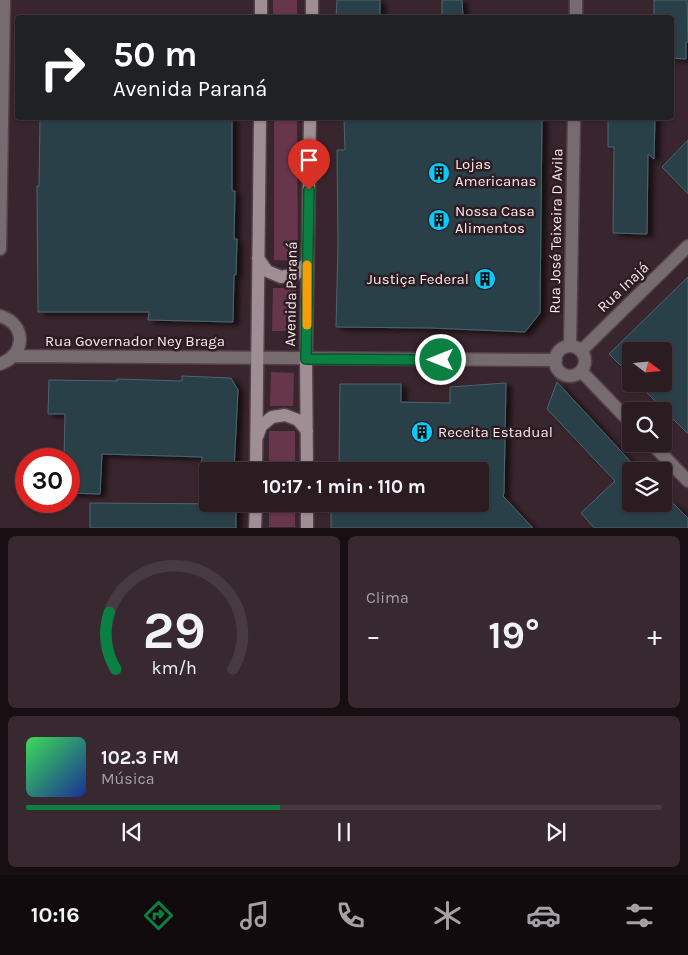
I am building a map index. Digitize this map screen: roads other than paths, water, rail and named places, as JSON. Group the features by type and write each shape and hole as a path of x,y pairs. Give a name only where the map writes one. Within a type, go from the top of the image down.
{"street":[{"path":"0,249 4,0"},
{"path":"261,0 261,15"},
{"path":"312,0 312,15"},
{"path":"576,0 576,15"},
{"path":"256,462 260,120"},
{"name":"Avenida Paraná","path":"306,462 310,120"},
{"name":"Rua José Teixeira D Avila","path":"574,120 575,348"},
{"name":"Rua Inajá","path":"575,348 688,246"},
{"path":"258,258 267,271 281,277 296,274 308,263"},
{"path":"0,316 12,322 20,336 18,350 8,361 0,364"},
{"path":"575,348 585,357 585,362 581,371 577,374 573,376 564,374 557,367 558,353 561,350 575,348"},
{"name":"Rua Governador Ney Braga","path":"13,356 306,359"},
{"path":"306,359 556,360"},
{"path":"581,371 622,414"},
{"path":"257,439 261,426 272,417 285,415 298,420 307,431"},
{"path":"660,452 688,481"},
{"path":"256,512 256,528"},
{"path":"306,512 306,528"}],"place":[{"name":"Lojas Americanas","path":"439,173"},
{"name":"Nossa Casa Alimentos","path":"439,220"},
{"name":"Justiça Federal","path":"485,279"},
{"name":"Receita Estadual","path":"422,432"}]}
